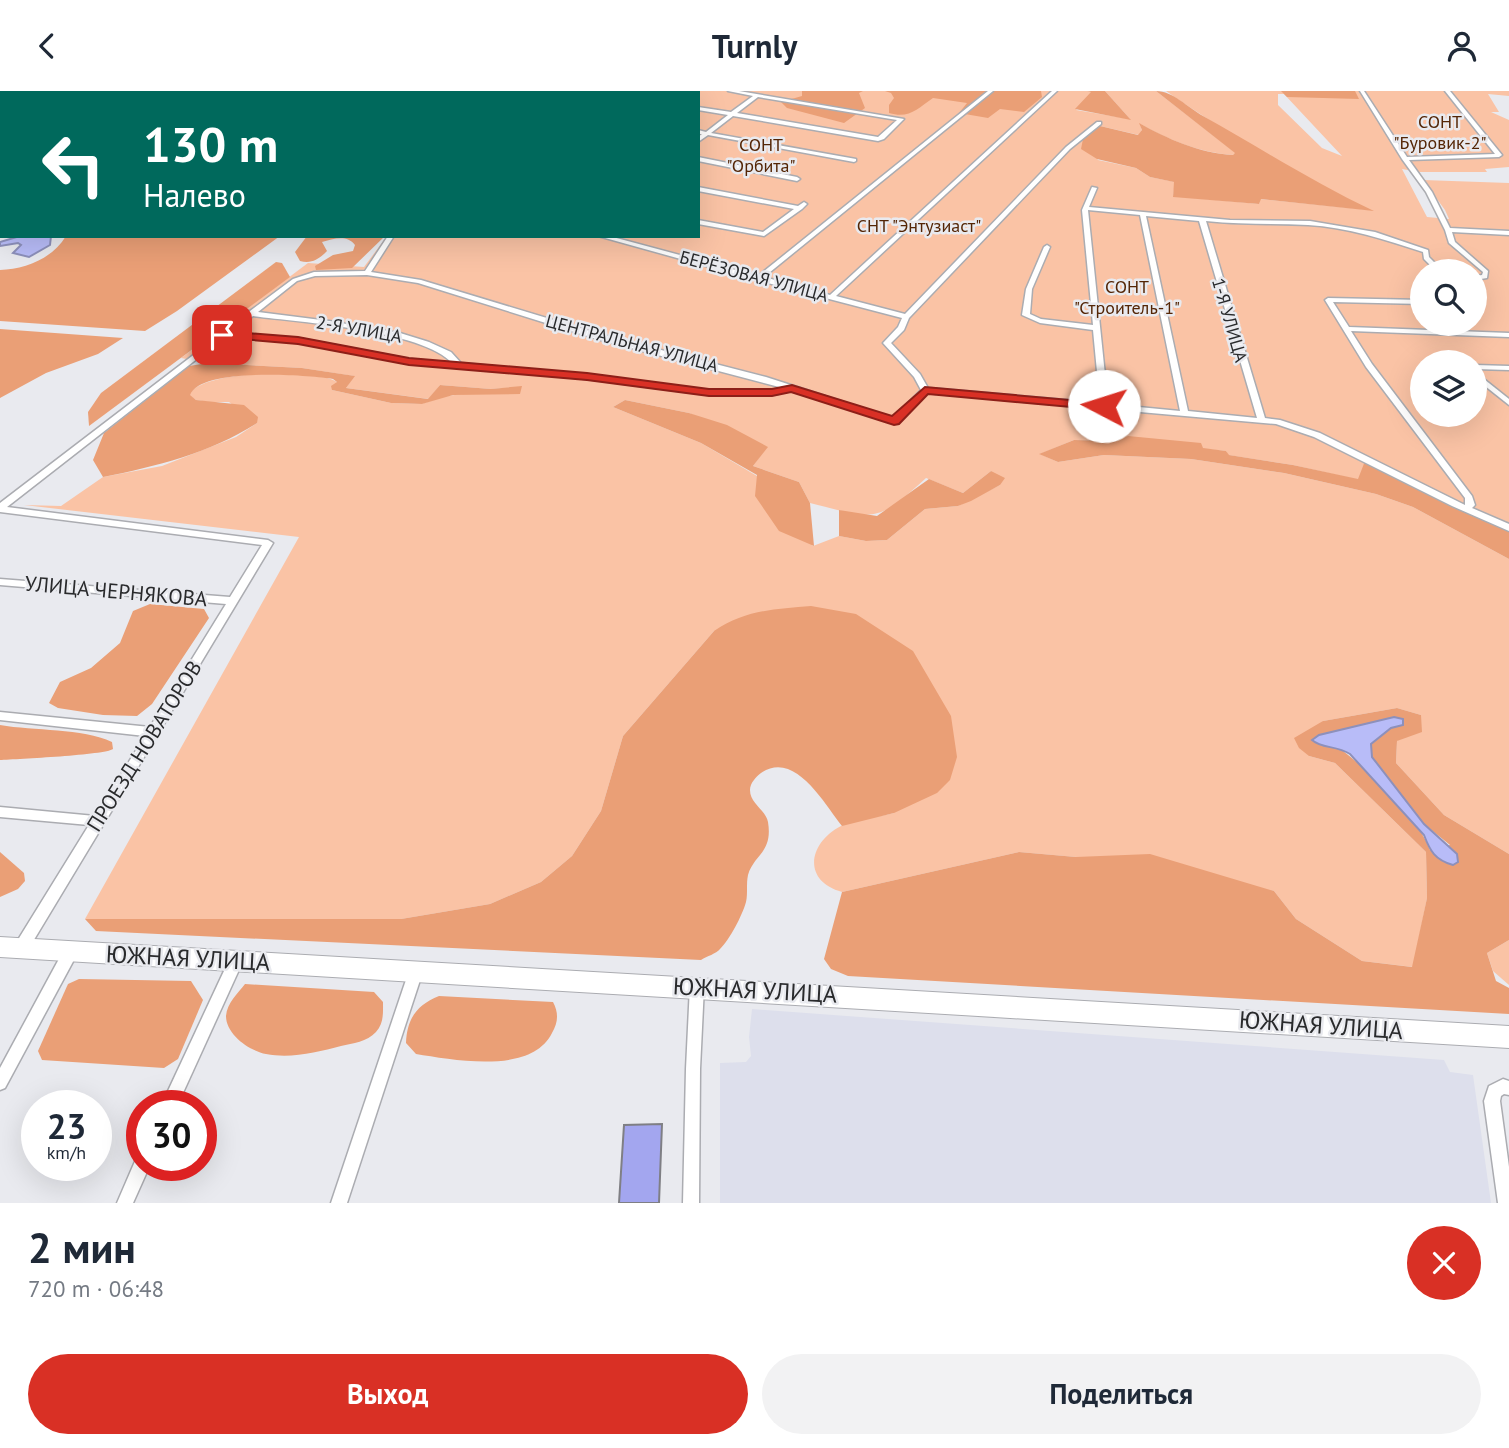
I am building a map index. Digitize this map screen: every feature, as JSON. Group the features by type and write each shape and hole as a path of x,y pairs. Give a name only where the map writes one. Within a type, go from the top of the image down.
{"main road":[{"name":"ЮЖНАЯ УЛИЦА","path":"10,947 697,986 1509,1037"}],"street":[{"path":"700,108 878,139 901,118 730,91"},
{"path":"758,279 991,91"},
{"path":"830,298 1055,91"},
{"path":"1362,91 1429,192 1455,247 1470,259"},
{"path":"1405,159 1499,155 1447,91"},
{"path":"700,138 756,96"},
{"path":"1099,123 1068,148 906,317 887,343 917,376 925,390 1261,419 1298,427 1509,528"},
{"path":"700,132 854,160"},
{"path":"700,159 797,179"},
{"path":"1094,188 1085,208 1104,406"},
{"path":"700,189 802,206 764,235 700,222"},
{"path":"1085,208 1202,220 1310,223 1375,234 1426,251 1427,259"},
{"path":"1143,214 1184,412"},
{"name":"1-Я УЛИЦА","path":"1202,220 1261,419"},
{"path":"1448,230 1509,233"},
{"path":"367,273 390,238"},
{"name":"БЕРЁЗОВАЯ УЛИЦА","path":"608,238 906,317"},
{"path":"1047,247 1029,289 1026,315 1040,321 1097,328"},
{"name":"ЦЕНТРАЛЬНАЯ УЛИЦА","path":"0,509 250,313 302,276 367,273 419,281 600,337 792,388 894,421 925,390"},
{"path":"1410,302 1328,300 1369,365 1469,498 1470,505 1466,509"},
{"name":"2-Я УЛИЦА","path":"250,313 343,325 407,337 441,348 453,356 459,366"},
{"path":"1348,329 1509,335"},
{"path":"222,335 298,340 386,358 587,377 719,394 772,393 792,388"},
{"path":"1487,367 1509,368"},
{"path":"1487,384 1509,403"},
{"name":"ПРОЕЗД НОВАТОРОВ","path":"0,509 268,543 98,821 10,947"},
{"name":"УЛИЦА ЧЕРНЯКОВА","path":"0,582 232,601"},
{"path":"0,716 154,732"},
{"path":"0,811 98,821"},
{"path":"0,1083 71,951"},
{"path":"176,1090 236,961"},
{"path":"339,1203 416,971"},
{"path":"691,1203 692,1069 697,986"},
{"path":"1506,1203 1492,1101 1494,1091 1503,1086 1509,1088"},
{"path":"125,1203 135,1181"}],"shaded area":[{"path":"802,91 863,91 859,93 865,108 844,123 787,108 781,102 802,96"},
{"path":"885,91 1041,91 1042,97 1024,112 1000,109 988,118 959,113 967,103 933,98 912,112 896,115 889,113 889,105 894,98 891,93"},
{"path":"1087,91 1105,91 1131,120 1075,109 1091,92"},
{"path":"1156,91 1174,97 1330,189 1374,211 1261,199 1259,204 1173,197 1174,182 1150,177 1136,168 1097,159 1081,149 1083,139 1100,126 1138,135 1142,130 1139,123 1196,148 1220,154 1235,153"},
{"path":"1281,91 1355,91 1359,99 1287,97"},
{"path":"64,238 277,238 145,331 0,321 0,270 37,261 46,257"},
{"path":"306,238 344,238 322,242 327,251 312,261 300,261 295,252"},
{"path":"344,238 383,238 352,268 316,270 315,266 333,255 353,251 355,245"},
{"path":"276,262 282,263 290,277 89,426 88,412 101,393"},
{"path":"0,329 123,338 98,354 46,373 0,398"},
{"path":"208,363 302,368 355,376 346,388 428,399 440,385 491,389 522,386 520,394 453,395 422,404 391,403 332,390 331,386 337,382 320,377 256,375 213,380 198,386 190,395 196,400 244,405 258,417 257,423 221,443 183,457 103,477 93,460 104,433 189,366"},
{"path":"625,400 689,413 727,425 768,447 753,466 799,482 810,503 814,546 779,531 755,496 757,475 701,443 613,407"},
{"path":"1128,436 1201,443 1203,448 1226,451 1229,455 1358,479 1365,461 1452,507 1509,531 1509,559 1413,507 1376,494 1284,473 1191,459 1104,455 1058,462 1039,454 1074,440 1118,441"},
{"path":"991,471 1005,478 1000,485 958,506 925,509 887,540 866,541 839,536 839,510 877,516 929,479 963,493"},
{"path":"150,604 204,609 209,618 152,704 137,716 103,715 58,708 49,703 60,682 91,668 120,643 133,611"},
{"path":"811,606 856,614 913,651 951,716 957,757 950,780 937,793 894,813 842,826 818,794 797,774 786,768 774,768 761,773 755,778 750,790 753,799 767,818 768,840 748,875 746,902 735,927 718,951 701,960 96,931 85,919 401,919 490,904 541,882 572,856 601,811 623,736 714,631 749,615"},
{"path":"1397,708 1421,715 1422,732 1397,741 1396,763 1444,815 1509,854 1509,940 1487,953 1496,981 1509,988 1509,1014 848,976 831,969 824,959 842,892 1019,852 1076,857 1150,854 1274,891 1296,919 1362,961 1412,967 1427,898 1426,852 1335,763 1309,756 1299,748 1294,738 1323,721","holes":["1393,717 1403,719 1403,725 1391,728 1371,744 1372,757 1424,824 1450,845 1430,850 1412,818 1383,786 1320,735"]},
{"path":"0,725 87,734 112,742 113,749 78,755 0,760"},
{"path":"0,852 24,873 25,881 18,889 0,897"},
{"path":"79,979 191,981 203,1000 178,1059 164,1068 42,1060 38,1051 68,984"},
{"path":"245,984 374,992 383,1002 382,1021 379,1029 372,1035 355,1043 295,1055 260,1052 246,1046 234,1036 227,1023 228,1007"},
{"path":"439,996 553,1002 557,1022 542,1046 527,1055 510,1060 470,1061 416,1054 406,1043 408,1026 419,1008"},
{"path":"752,1009 1444,1060 1450,1072 1473,1075 1491,1203 720,1203 720,1063 746,1062 751,1056 749,1037"}],"green space":[{"path":"700,91 1087,91 1092,92 1076,110 1130,119 1105,91 1156,91 1236,153 1221,154 1197,149 1140,124 1142,130 1139,135 1100,126 1084,138 1098,160 1136,168 1150,177 1175,182 1173,196 1259,204 1260,199 1370,210 1266,154 1166,91 1509,91 1509,96 1488,94 1499,112 1491,112 1509,120 1509,167 1485,169 1487,172 1420,172 1402,169 1427,217 1449,219 1423,180 1509,183 1509,531 1452,507 1365,462 1359,480 1293,465 1228,455 1226,451 1118,441 1074,440 1040,454 1058,462 1104,455 1191,459 1284,473 1376,494 1413,507 1509,559 1509,854 1444,815 1396,763 1397,741 1421,715 1397,708 1323,721 1309,756 1335,763 1426,852 1427,898 1413,967 1362,961 1296,919 1274,891 1076,857 1019,852 842,892 829,887 820,879 815,871 816,851 830,833 841,826 894,813 714,631 623,736 601,811 572,856 541,882 490,904 401,919 85,919 299,537 24,505 61,506 103,477 162,466 236,437 257,423 229,402 196,400 189,395 198,387 214,380 259,374 307,375 337,382 332,390 391,403 421,404 446,396 522,387 491,389 440,385 429,399 346,388 354,376 302,368 208,363 181,358 308,263 364,267 386,238 700,238","holes":["1278,94 1284,94 1342,156 1322,148 1278,105","625,400 689,413 767,447 753,466 799,482 810,503 848,512 862,515 884,511 926,478 963,493 991,471 1000,485 958,506 925,509 887,540 866,541 839,536 813,546 757,476 701,443 613,407"]},
{"path":"1509,940 1509,985 1493,971 1487,953"}],"water":[{"path":"13,238 51,238 50,245 29,257 13,253 21,245 18,243 0,246 0,242"},
{"path":"1394,717 1403,719 1403,725 1391,728 1371,744 1372,757 1424,824 1457,854 1458,862 1453,865 1434,854 1424,835 1350,754 1312,740 1319,735"}],"building":[{"path":"662,1124 659,1203 619,1203 624,1125"}],"route":[{"path":"222,335 265,336 409,361 587,377 719,394 772,393 792,388 894,421 925,390 1104,406"}],"park label":[{"name":"СОНТ \"Буровик-2\"","path":"1440,131"},
{"name":"СОНТ \"Орбита\"","path":"761,154"},
{"name":"СНТ \"Энтузиаст\"","path":"919,225"},
{"name":"СОНТ \"Строитель-1\"","path":"1127,296"}]}
